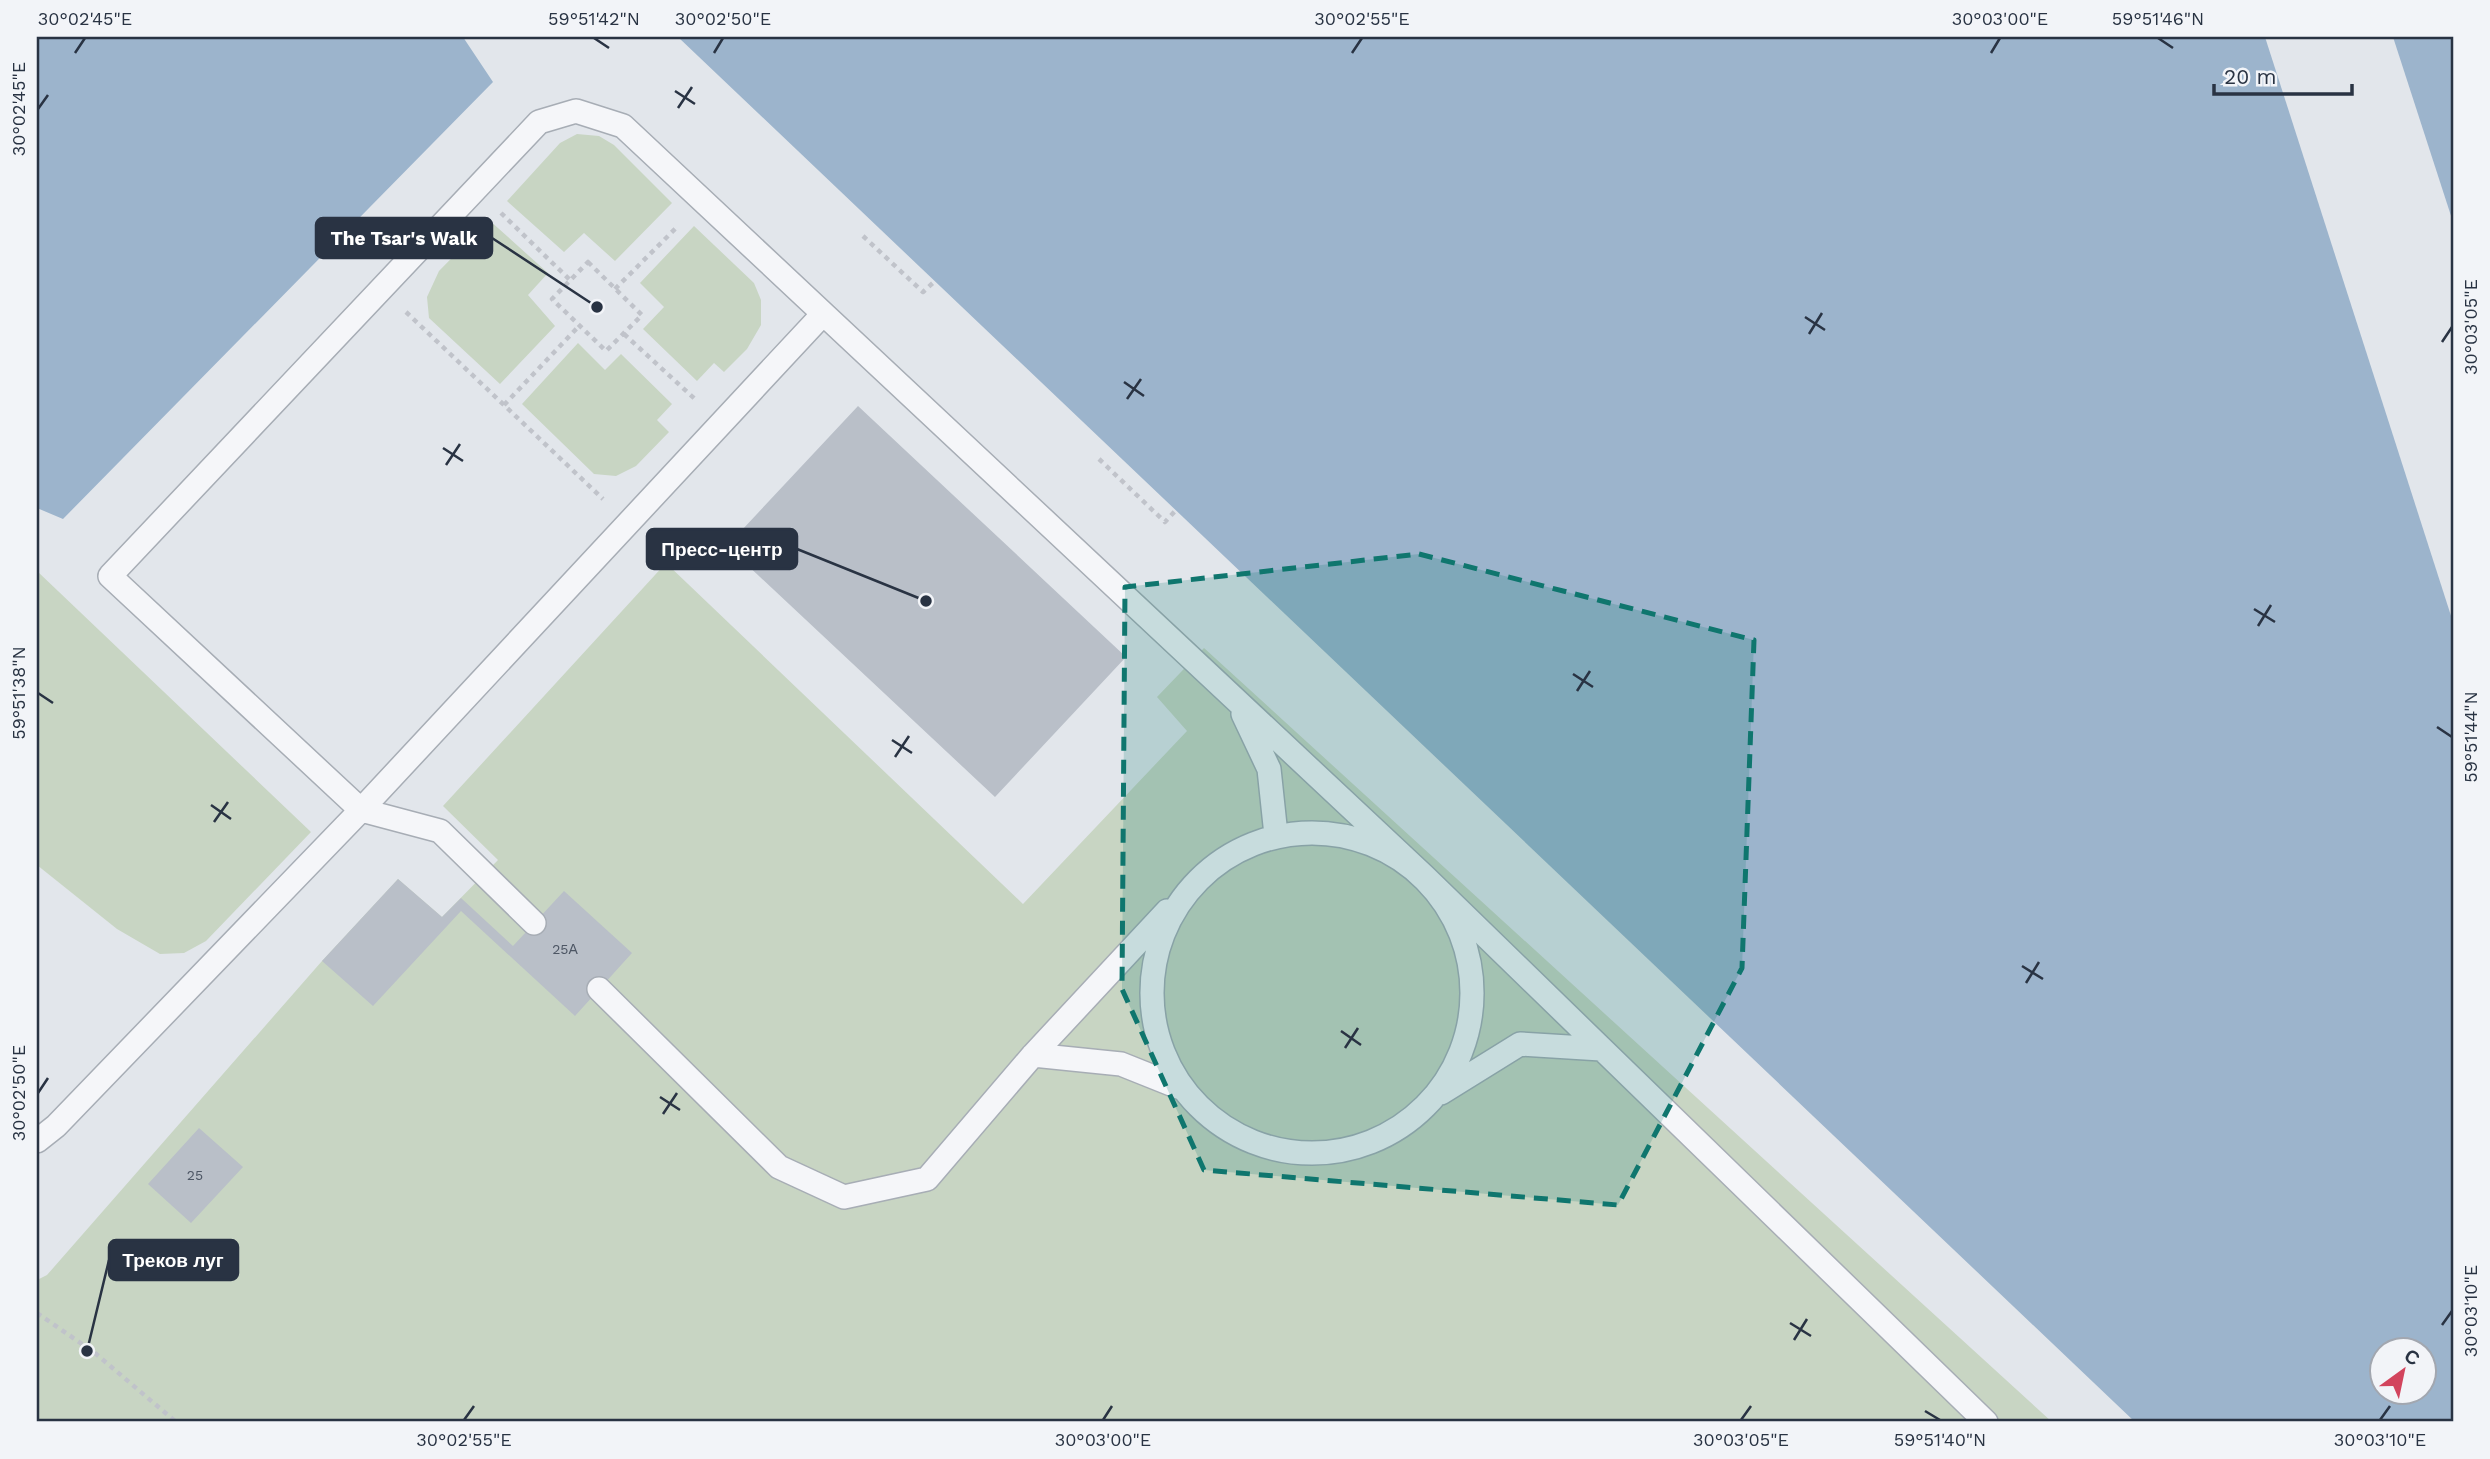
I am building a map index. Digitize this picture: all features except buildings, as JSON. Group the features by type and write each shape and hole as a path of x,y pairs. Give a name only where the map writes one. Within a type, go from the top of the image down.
{"lane":[{"path":"534,923 440,831 361,810 110,576 539,122 576,111 623,126 703,200 1424,876 1986,1422"},
{"path":"37,1141 64,1117 361,810 823,314"},
{"path":"1239,705 1269,769 1276,835"},
{"path":"599,989 779,1167 844,1197 927,1179 1032,1055 1193,883 1235,850 1276,835 1326,831 1357,837 1385,849 1424,876 1457,923 1471,969 1472,1016 1456,1065 1436,1097"},
{"path":"1193,883 1175,906 1157,947 1151,1008 1167,1065 1181,1088 1210,1118 1235,1135 1263,1147 1317,1154 1363,1146 1406,1124 1436,1097 1520,1044 1601,1049"},
{"path":"1032,1055 1121,1064 1181,1088"}],"path":[{"path":"475,188 570,279"},
{"path":"615,289 703,200"},
{"path":"863,236 923,292 935,281"},
{"path":"588,262 615,289 642,315 606,351 552,299 588,262"},
{"path":"380,288 629,524"},
{"path":"504,405 579,326"},
{"path":"624,334 722,425"},
{"path":"1099,459 1165,522 1176,510"},
{"path":"37,1313 95,1353 176,1422"}],"highlighted area":[{"path":"1419,554 1754,640 1742,968 1618,1205 1204,1170 1122,989 1125,587"}],"green space":[{"path":"577,134 599,136 614,145 672,203 615,261 584,233 564,252 507,201 560,143"},
{"path":"489,220 548,273 528,295 555,326 500,384 429,318 427,297 439,271"},
{"path":"694,226 754,283 761,300 761,325 747,349 724,372 714,363 697,381 643,329 664,307 640,283"},
{"path":"578,343 605,370 621,354 672,404 657,420 669,432 636,466 616,476 594,474 522,404"},
{"path":"666,563 1023,904 1187,731 1157,697 1204,648 2052,1422 37,1422 37,1280 47,1275 322,961 398,879 442,917 498,860 443,806"},
{"path":"37,571 311,832 206,941 184,953 160,954 117,929 37,865"}],"water":[{"path":"37,37 463,37 493,82 63,519 37,508"},
{"path":"678,37 2453,37 2453,1422 2135,1422"}],"pier":[{"path":"2265,37 2393,37 2453,222 2453,622"}],"place":[{"name":"The Tsar's Walk","path":"597,307"},
{"name":"Пресс-центр","path":"926,601"},
{"name":"Треков луг","path":"87,1351"}]}
